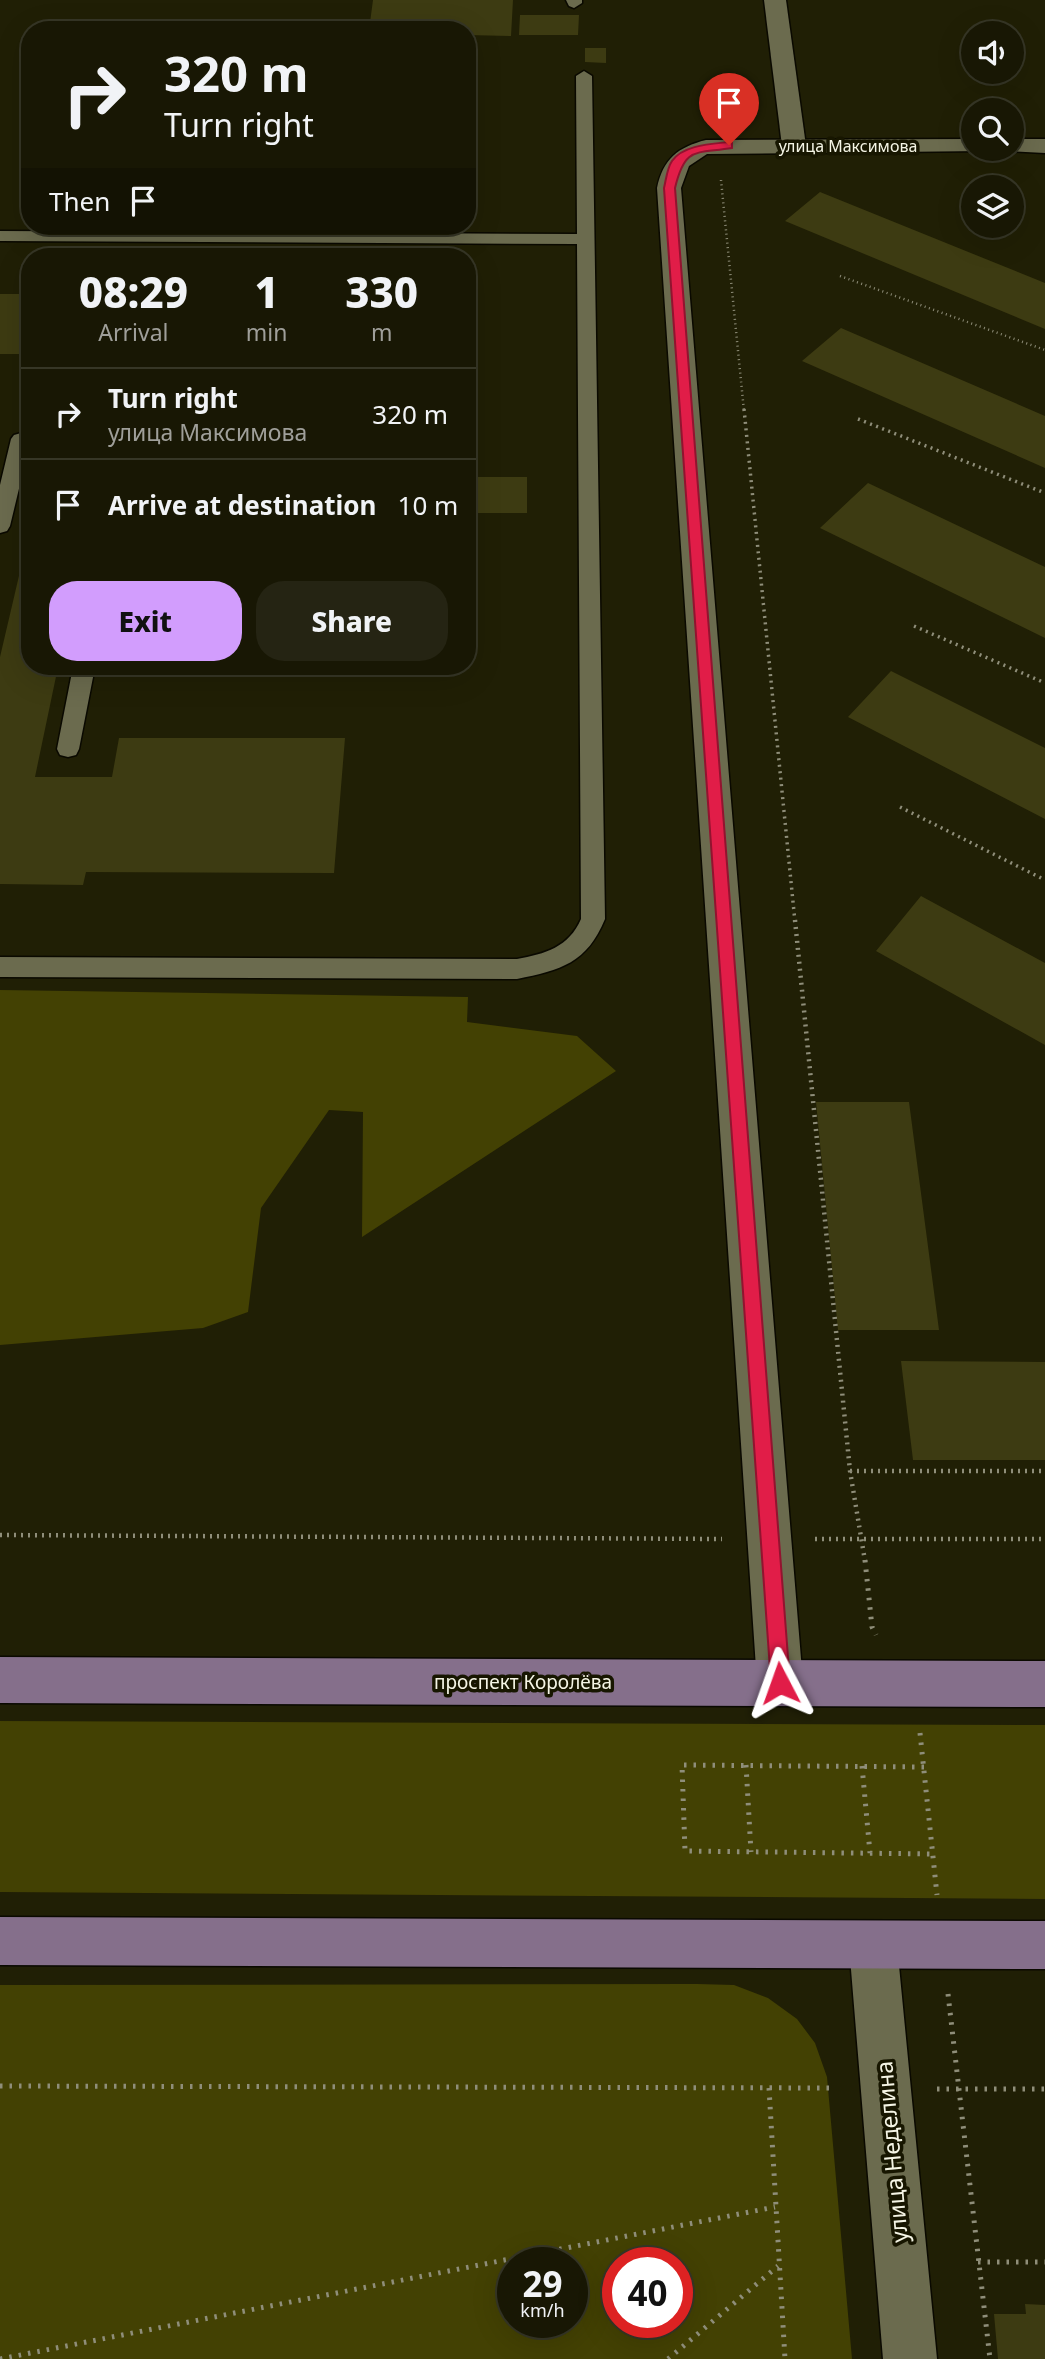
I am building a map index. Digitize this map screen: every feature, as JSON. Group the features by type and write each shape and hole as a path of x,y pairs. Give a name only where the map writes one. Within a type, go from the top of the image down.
{"main road":[{"name":"проспект Королёва","path":"0,1680 1045,1684"},
{"path":"0,1941 1045,1945"}],"street":[{"path":"775,0 794,146"},
{"name":"улица Максимова","path":"770,1539 669,188 675,163 682,156 706,147 961,146"},
{"path":"1024,146 1045,146"},
{"path":"770,1539 780,1683"},
{"name":"улица Неделина","path":"873,1945 910,2359"}],"lane":[{"path":"0,967 517,969 548,963 569,953 587,937 593,919 584,76"},
{"path":"0,236 586,239"},
{"path":"0,439 21,439"},
{"path":"0,526 21,456"},
{"path":"68,749 82,675"}],"path":[{"path":"721,171 850,1471 863,1539 872,1627 919,1733 990,2359"},
{"path":"840,276 1045,350"},
{"path":"858,419 1045,493"},
{"path":"914,626 1045,683"},
{"path":"900,807 1045,880"},
{"path":"850,1471 1045,1471"},
{"path":"0,1535 1045,1539"},
{"path":"923,1767 682,1765 685,1851 933,1854"},
{"path":"746,1765 751,1852"},
{"path":"862,1766 870,1853"},
{"path":"0,2086 1045,2089"},
{"path":"769,2088 785,2359"},
{"path":"0,2359 775,2207"},
{"path":"978,2262 1045,2262"},
{"path":"668,2359 779,2265"}],"shaded area":[{"path":"0,990 468,997 467,1022 577,1036 616,1071 362,1237 363,1112 329,1110 261,1208 248,1312 203,1328 0,1345"},
{"path":"0,1721 1045,1725 1045,1899 0,1892"},
{"path":"0,1985 734,1985 768,1998 797,2019 815,2043 827,2077 852,2359 0,2359"}],"building":[{"path":"373,0 513,0 511,36 476,35 476,21 370,21"},
{"path":"520,15 579,15 578,35 519,35"},
{"path":"585,48 606,48 606,63 585,62"},
{"path":"820,192 1045,283 1045,329 785,221"},
{"path":"0,294 21,294 21,354 0,354"},
{"path":"841,328 1045,416 1045,468 802,361"},
{"path":"478,477 527,477 527,513 476,513"},
{"path":"868,483 1045,567 1045,638 820,528"},
{"path":"21,567 21,675 56,675 35,777 112,777 119,738 345,738 334,873 86,872 83,885 0,884 0,657"},
{"path":"891,671 1045,748 1045,819 848,717"},
{"path":"921,896 1045,963 1045,1045 876,951"},
{"path":"816,1102 909,1102 939,1330 838,1330"},
{"path":"901,1361 1045,1362 1045,1460 913,1460"},
{"path":"1025,2304 1045,2305 1045,2359 998,2359 994,2314 1026,2314"}],"route":[{"path":"729,145 706,147 682,156 675,163 669,188 780,1683"}]}
